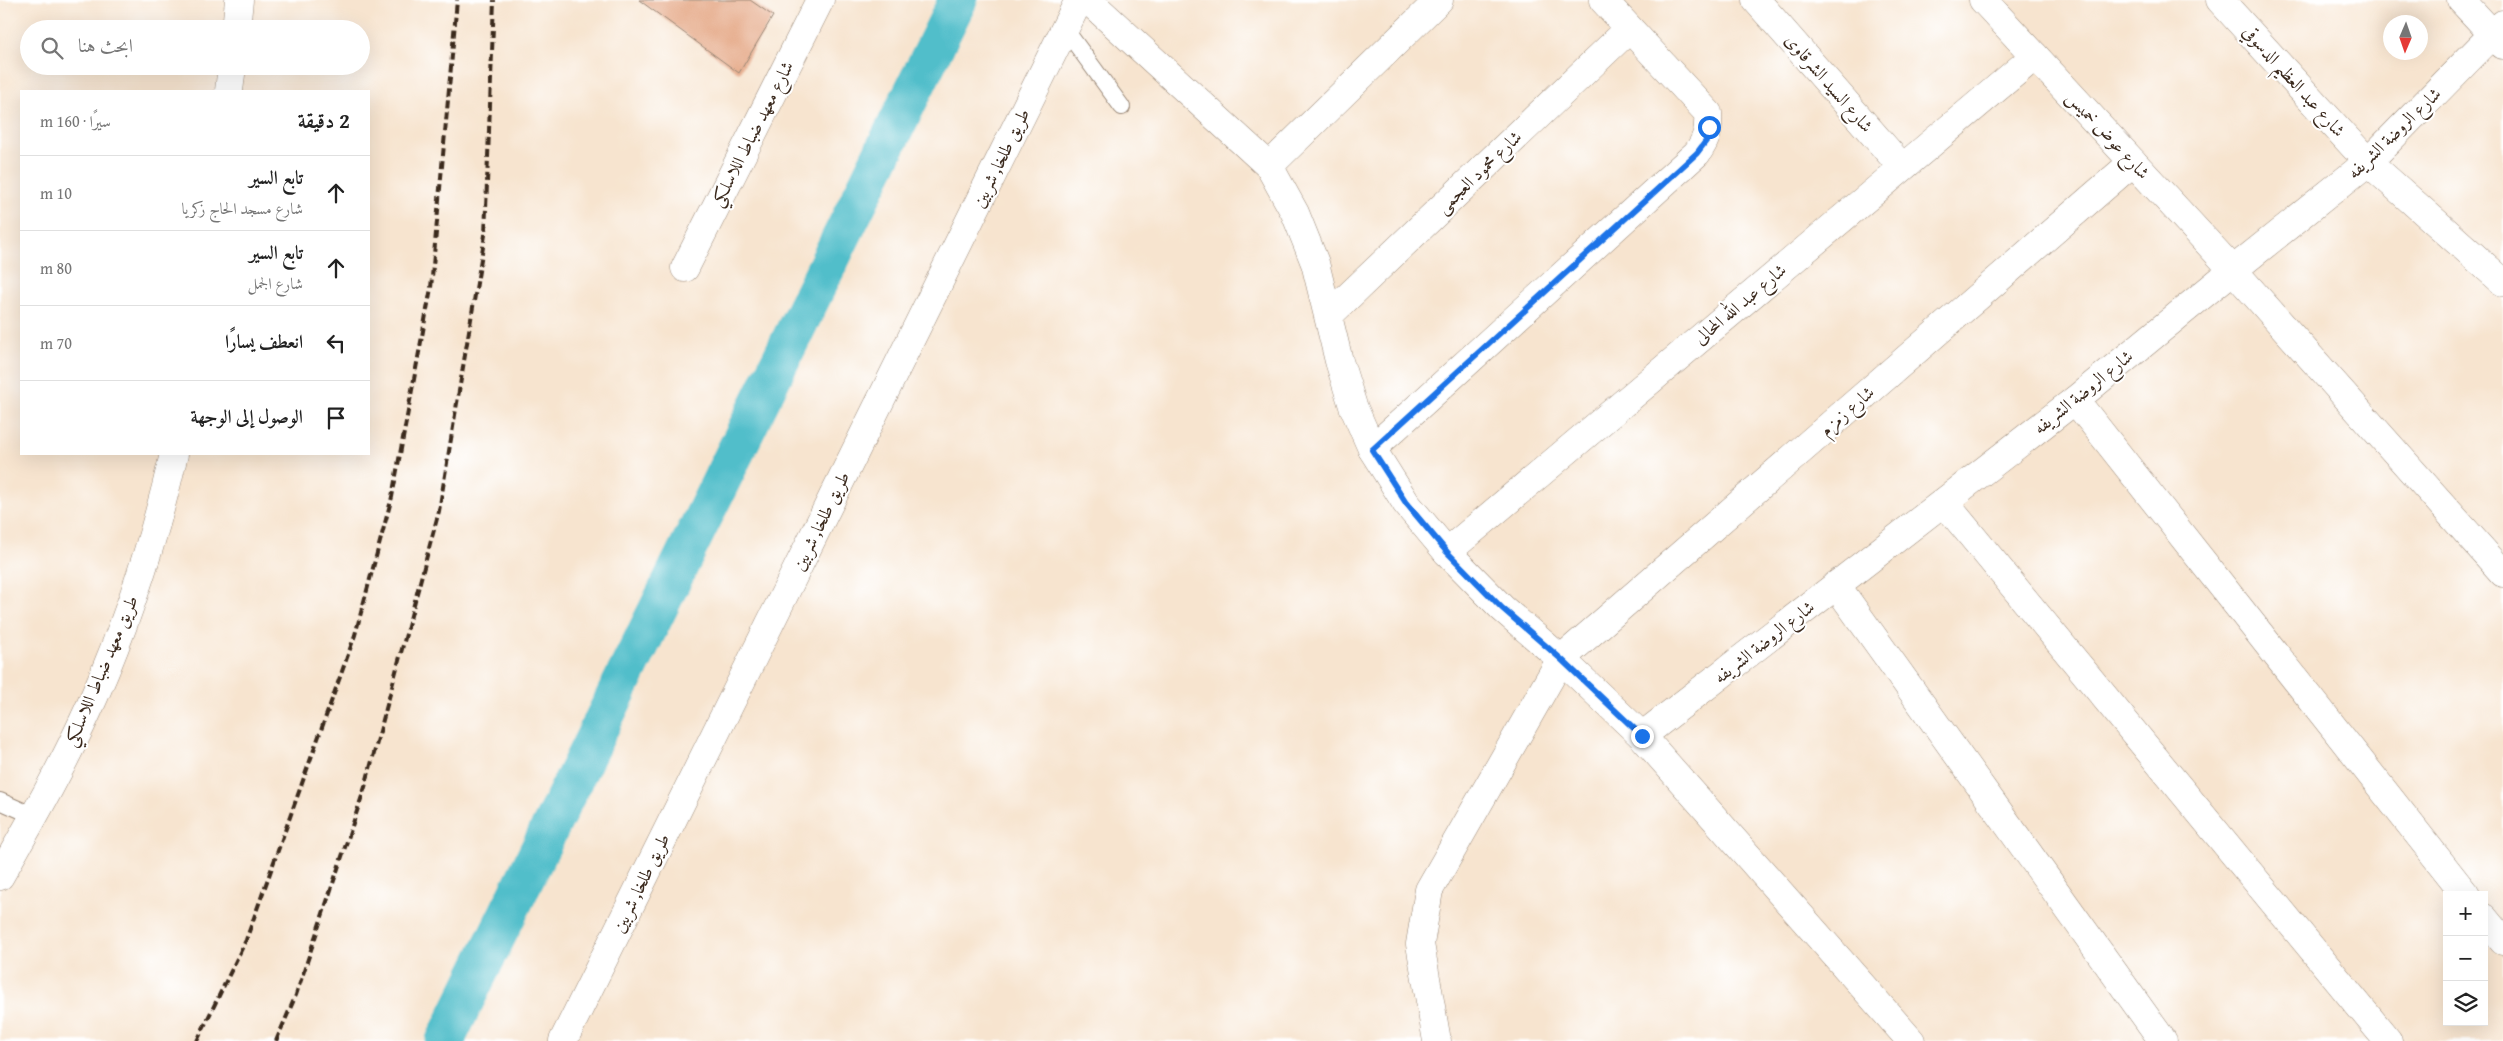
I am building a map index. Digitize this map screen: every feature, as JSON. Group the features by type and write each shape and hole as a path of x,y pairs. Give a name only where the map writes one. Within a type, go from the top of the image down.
{"street":[{"path":"237,20 239,0"},
{"name":"شارع معهد ضباط اللاسلكي","path":"685,268 820,0"},
{"name":"طريق طلخا, شربين","path":"563,1041 1079,0"},
{"path":"1088,0 1269,166 1298,221 1315,263 1339,361 1350,397 1372,450 1406,503 1447,552 1502,608 1561,659 1642,736 1911,1041"},
{"path":"1269,166 1439,0"},
{"path":"1372,450 1697,153 1706,141 1709,127 1708,113 1602,0"},
{"name":"شارع السيد الشرقاوى","path":"1756,0 1902,167"},
{"name":"شارع عوض خميس","path":"1983,0 2233,270 2503,574"},
{"name":"شارع عبد العظيم الدسوقي","path":"2220,0 2368,162 2503,282"},
{"path":"2461,0 2499,35"},
{"name":"شارع محمود العجمى","path":"1328,315 1629,29"},
{"name":"شارع الروضة الشريفه","path":"1642,736 2075,400 2368,162 2499,35"},
{"name":"شارع عبد الله المحالى","path":"1447,552 2034,56"},
{"path":"229,90 231,75"},
{"name":"شارع زمزم","path":"1437,1041 1420,944 1430,890 1561,659 2133,162"},
{"path":"2075,400 2463,891"},
{"name":"طريق معهد ضباط اللاسلكي","path":"0,876 34,816 95,696 138,586 174,455"},
{"path":"1944,502 2388,1041"},
{"path":"1836,585 2163,1041"},
{"path":"2488,923 2503,942"}],"lane":[{"path":"1065,29 1122,107"},
{"path":"0,801 34,816"}],"building":[{"path":"639,0 750,0 773,16 739,73"}],"waterway":[{"path":"445,1041 958,0"}],"railway":[{"path":"197,1041 246,940 355,635 392,497 431,288 457,0"},
{"path":"276,1041 296,995 365,787 439,511 485,235 494,0"}],"route":[{"path":"1642,736 1561,659 1502,608 1447,552 1406,503 1372,450 1697,153 1706,141 1709,127"}]}
